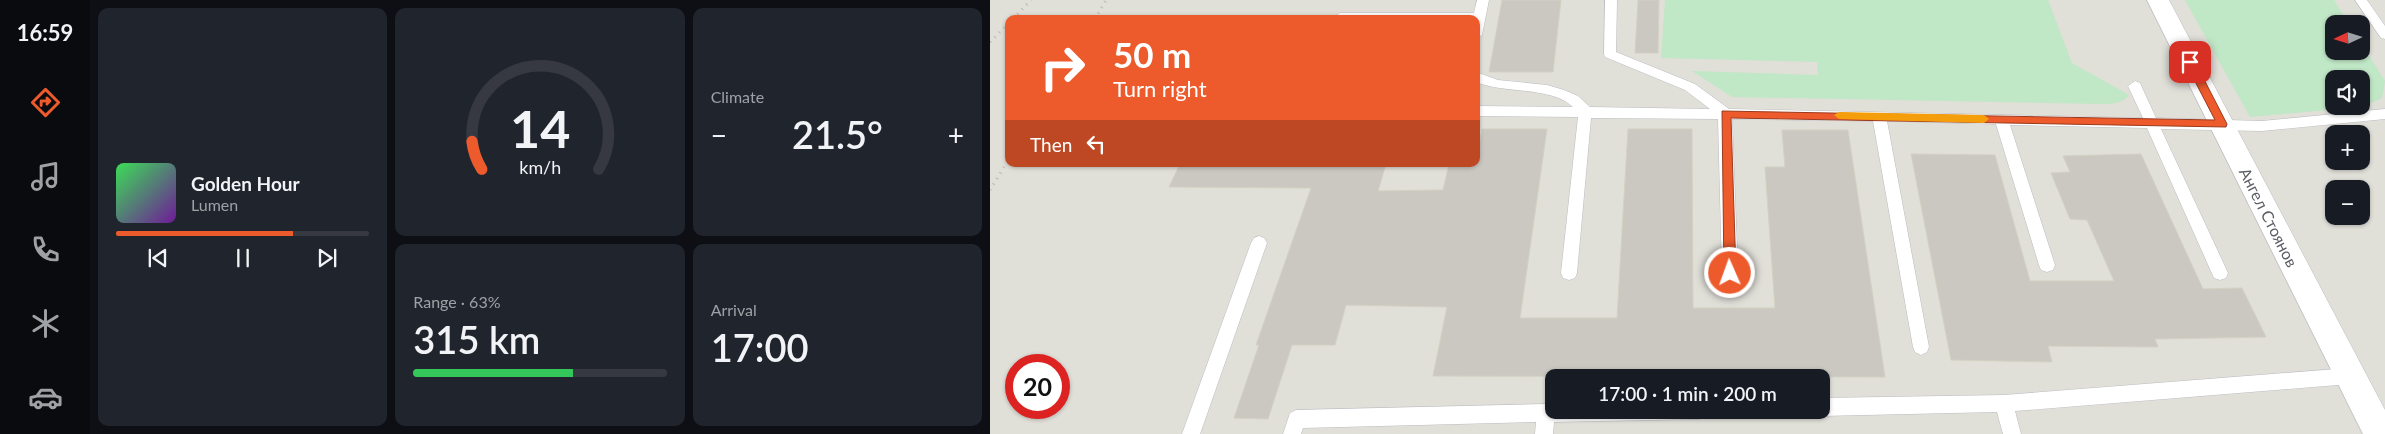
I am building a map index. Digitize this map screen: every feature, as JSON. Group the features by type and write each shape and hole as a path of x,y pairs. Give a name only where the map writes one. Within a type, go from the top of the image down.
{"street":[{"name":"Ангел Стоянов","path":"2158,0 2380,434"}],"lane":[{"path":"1480,17 1483,0"},
{"path":"1611,0 1610,54 1690,87 1725,114"},
{"path":"2361,0 2385,35"},
{"path":"1480,79 1485,82 1542,88 1572,98 1585,111"},
{"path":"2135,86 2220,273"},
{"path":"1480,111 1879,116 2262,126 2385,114"},
{"path":"1569,273 1585,111"},
{"path":"1725,114 1730,273"},
{"path":"1879,116 1920,347"},
{"path":"2001,119 2047,266"},
{"path":"1191,434 1259,242"},
{"path":"1830,407 2004,403 2350,376"},
{"path":"2004,403 2012,434"},
{"path":"1292,434 1296,419 1545,413"},
{"path":"1544,434 1545,419"}],"shaded area":[{"path":"990,0 2385,0 2385,434 990,434"}],"green space":[{"path":"1665,0 2048,0 2072,63 2129,95 2124,100 2110,104 1732,97 1692,71 1818,75 1817,62 1661,58"},
{"path":"2185,0 2334,0 2343,15 2325,15 2325,60 2370,60 2370,57 2385,81 2382,98 2370,103 2370,70 2325,70 2325,110 2250,117"}],"building":[{"path":"1502,0 1561,0 1553,72 1489,72"},
{"path":"1638,0 1659,0 1658,53 1635,53"},
{"path":"1482,129 1547,129 1520,318 1617,318 1628,129 1692,129 1693,308 1775,308 1765,167 1785,167 1782,130 1848,130 1885,377 1830,377 1830,369 1545,369 1545,376 1433,376 1447,307 1346,305 1335,345 1292,345 1268,419 1234,418 1259,345 1256,345 1311,188 1169,187 1179,167 1385,167 1378,191 1443,190 1448,167 1480,167"},
{"path":"1911,154 1995,155 2030,281 2114,281 2087,220 2070,219 2051,173 2070,172 2063,156 2141,154 2203,289 2242,288 2266,337 2155,339 2158,347 2048,346 2052,362 1951,360"}],"railway":[{"path":"1017,15 1031,0"},
{"path":"1097,15 1106,0"},
{"path":"990,42 1005,27"},
{"path":"990,190 1005,166"}],"slow traffic":[{"path":"1839,115 1984,119"}],"route":[{"path":"1730,273 1725,114 2222,124 2190,62"}]}
